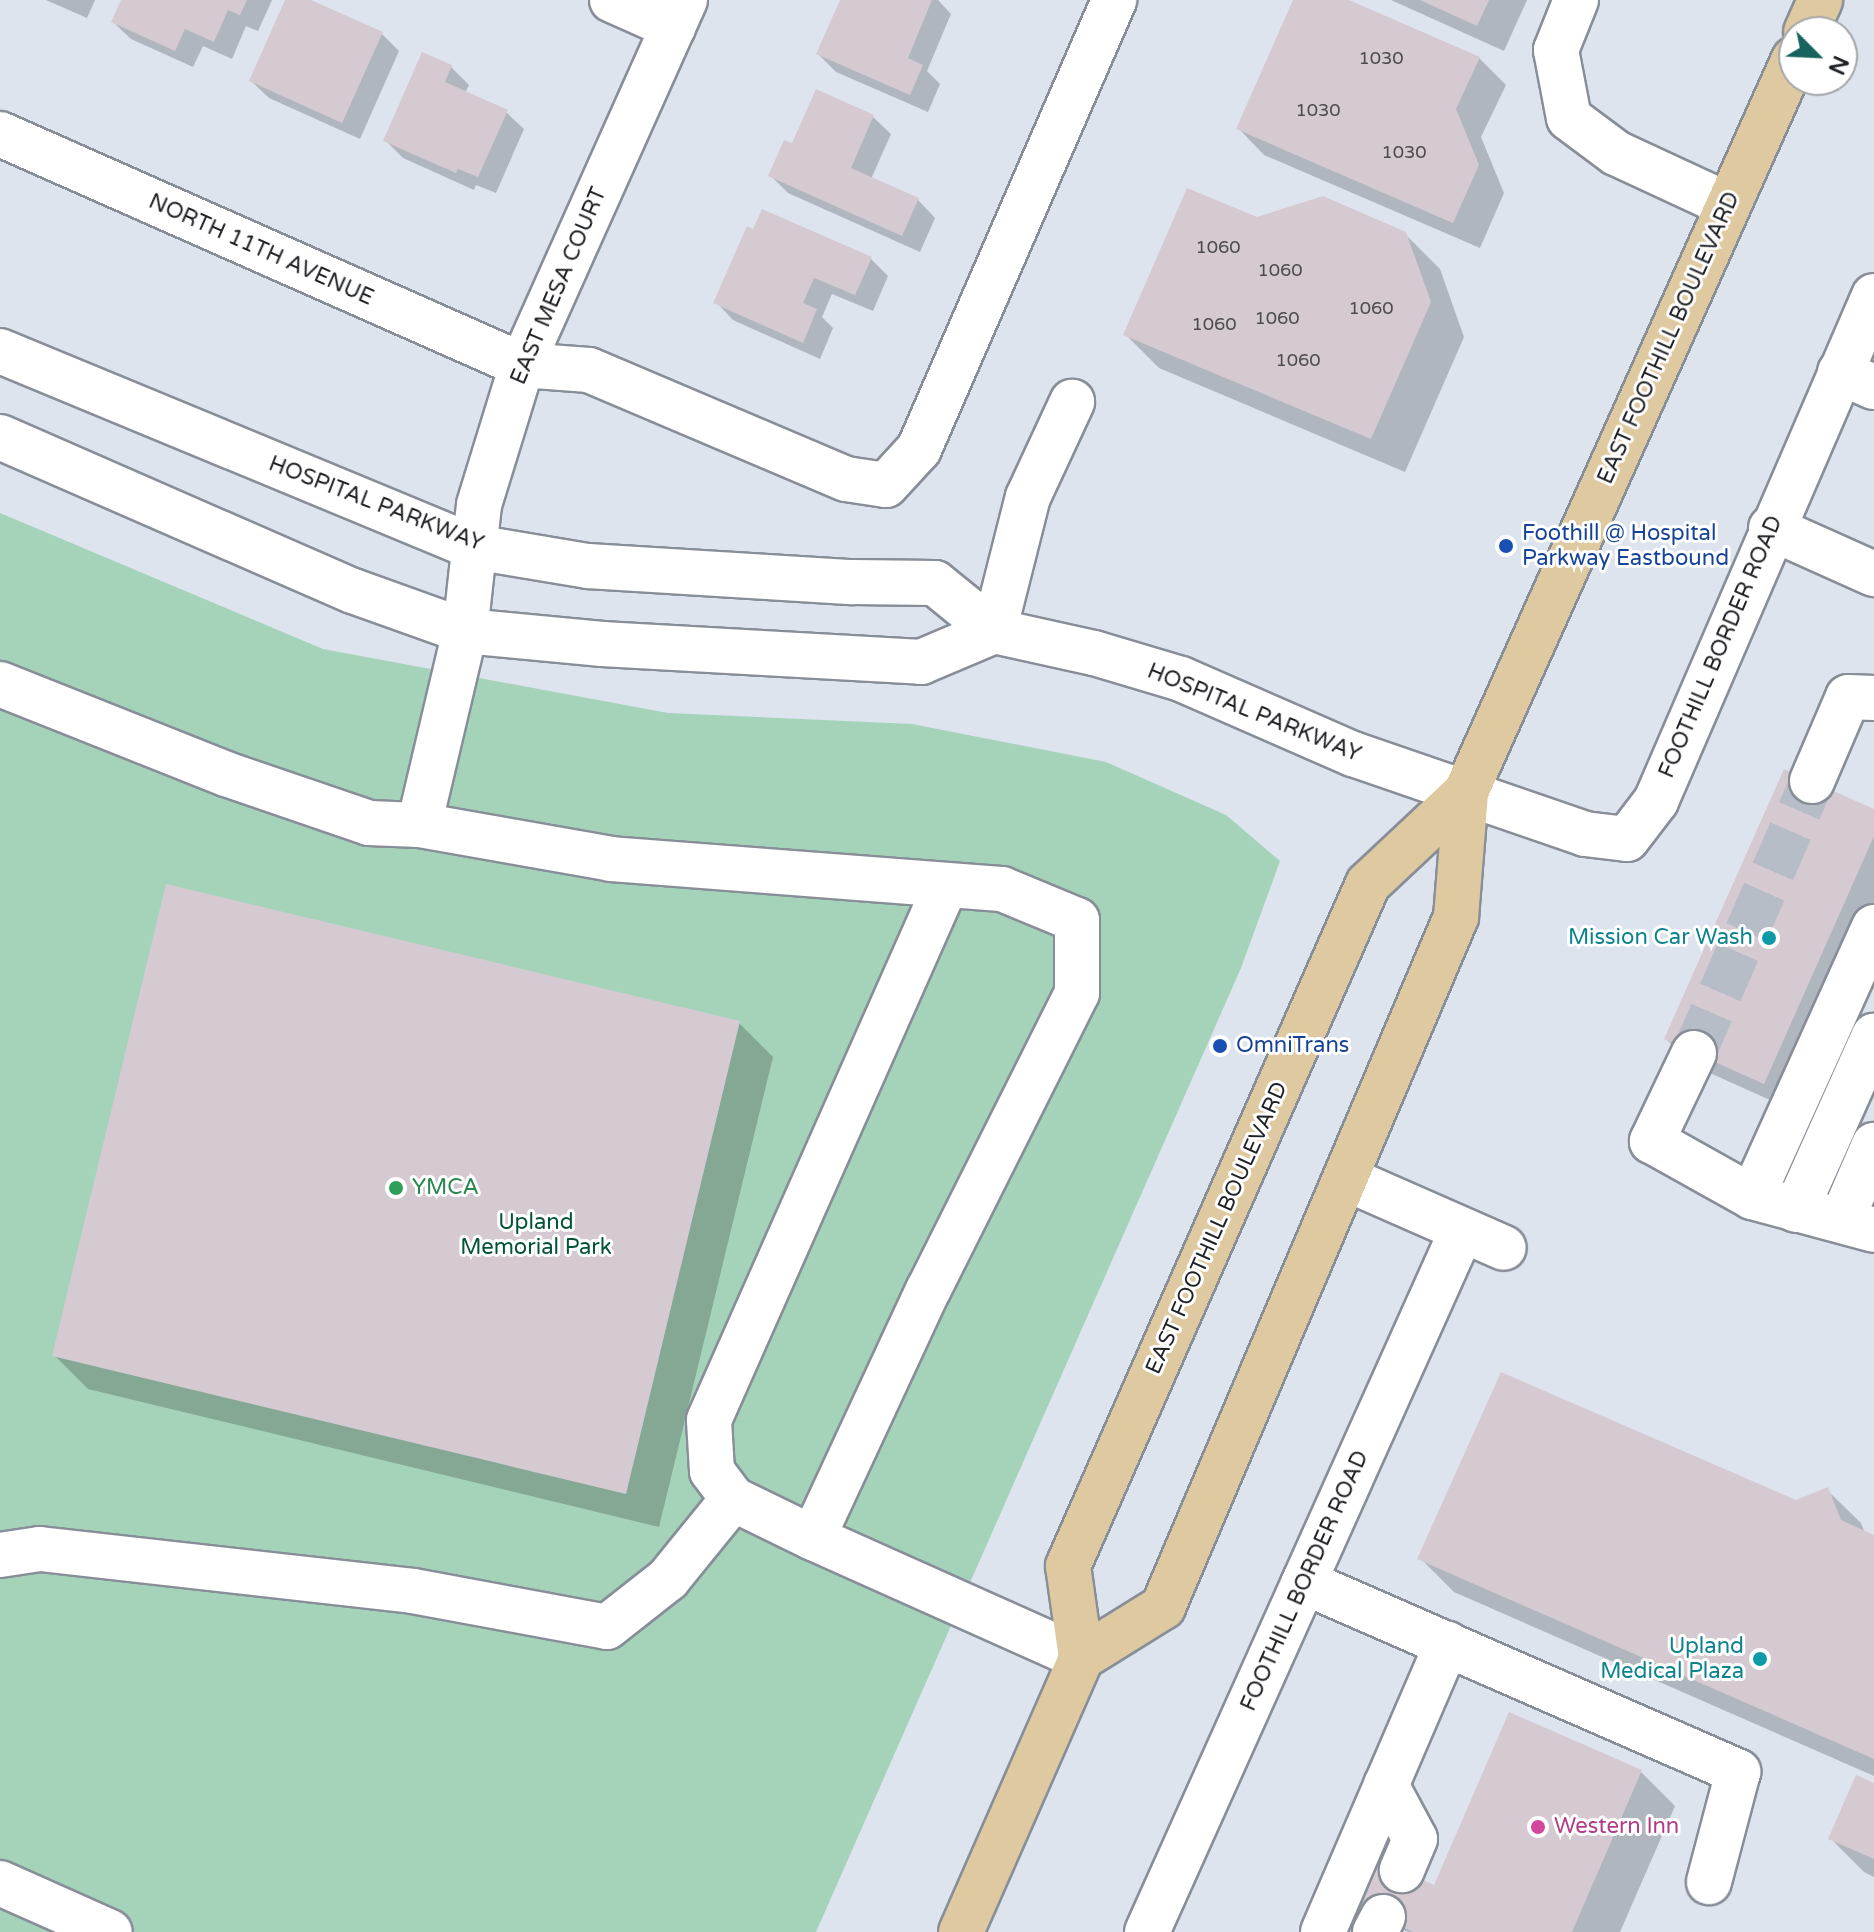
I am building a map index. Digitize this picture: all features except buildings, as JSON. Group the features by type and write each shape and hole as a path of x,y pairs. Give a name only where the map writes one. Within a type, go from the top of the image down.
{"main road":[{"name":"EAST FOOTHILL BOULEVARD","path":"1466,792 1368,884 1068,1566 1081,1658 1163,1607 1456,917 1466,792 1778,94"},
{"path":"961,1932 1081,1658"}],"street":[{"path":"612,0 679,14"},
{"name":"NORTH 11TH AVENUE","path":"0,134 522,365 589,370 846,479 886,485 919,449 1114,0"},
{"path":"1576,0 1556,50 1569,118 1616,153 1728,205"},
{"name":"EAST MESA COURT","path":"419,825 465,631 479,505 522,365 679,14"},
{"name":"FOOTHILL BORDER ROAD","path":"1466,792 1585,834 1627,839 1656,801 1771,528 1857,380 1874,296"},
{"name":"HOSPITAL PARKWAY","path":"0,351 474,547 588,566 853,582 935,583 994,631 1094,653 1181,679 1353,754 1466,792"},
{"path":"0,437 353,591 465,631 602,644 921,662 994,631 1028,497 1072,402"},
{"path":"1771,528 1874,574"},
{"path":"0,684 226,774 369,823 419,825 611,859 1002,889 1077,920 1077,993 928,1290 813,1538"},
{"path":"1812,781 1848,697 1874,698"},
{"path":"946,885 709,1420 712,1471 733,1499 1081,1658"},
{"path":"1752,1197 1874,927"},
{"path":"1796,1210 1874,1036"},
{"path":"1694,1053 1652,1141 1752,1197 1858,1224 1874,1145"},
{"path":"1347,1179 1504,1248"},
{"name":"FOOTHILL BORDER ROAD","path":"1147,1932 1462,1230"},
{"path":"0,1555 40,1549 413,1591 607,1627 668,1579 733,1499"},
{"path":"1304,1582 1738,1772 1709,1882"},
{"path":"1323,1932 1447,1644"},
{"path":"1386,1785 1415,1839 1402,1870"},
{"path":"0,1883 110,1932"}],"green space":[{"name":"Upland Memorial Park","path":"0,513 323,649 668,713 912,724 1106,762 1226,815 1280,861 1241,968 816,1932 0,1932"}],"tunnel":[{"path":"1694,1053 1812,781"}],"place":[{"name":"Foothill @ Hospital Parkway Eastbound","path":"1506,546"},
{"name":"Mission Car Wash","path":"1769,938"},
{"name":"OmniTrans","path":"1220,1046"},
{"name":"YMCA","path":"396,1188"},
{"name":"Upland Medical Plaza","path":"1760,1659"},
{"name":"Western Inn","path":"1538,1827"}]}
